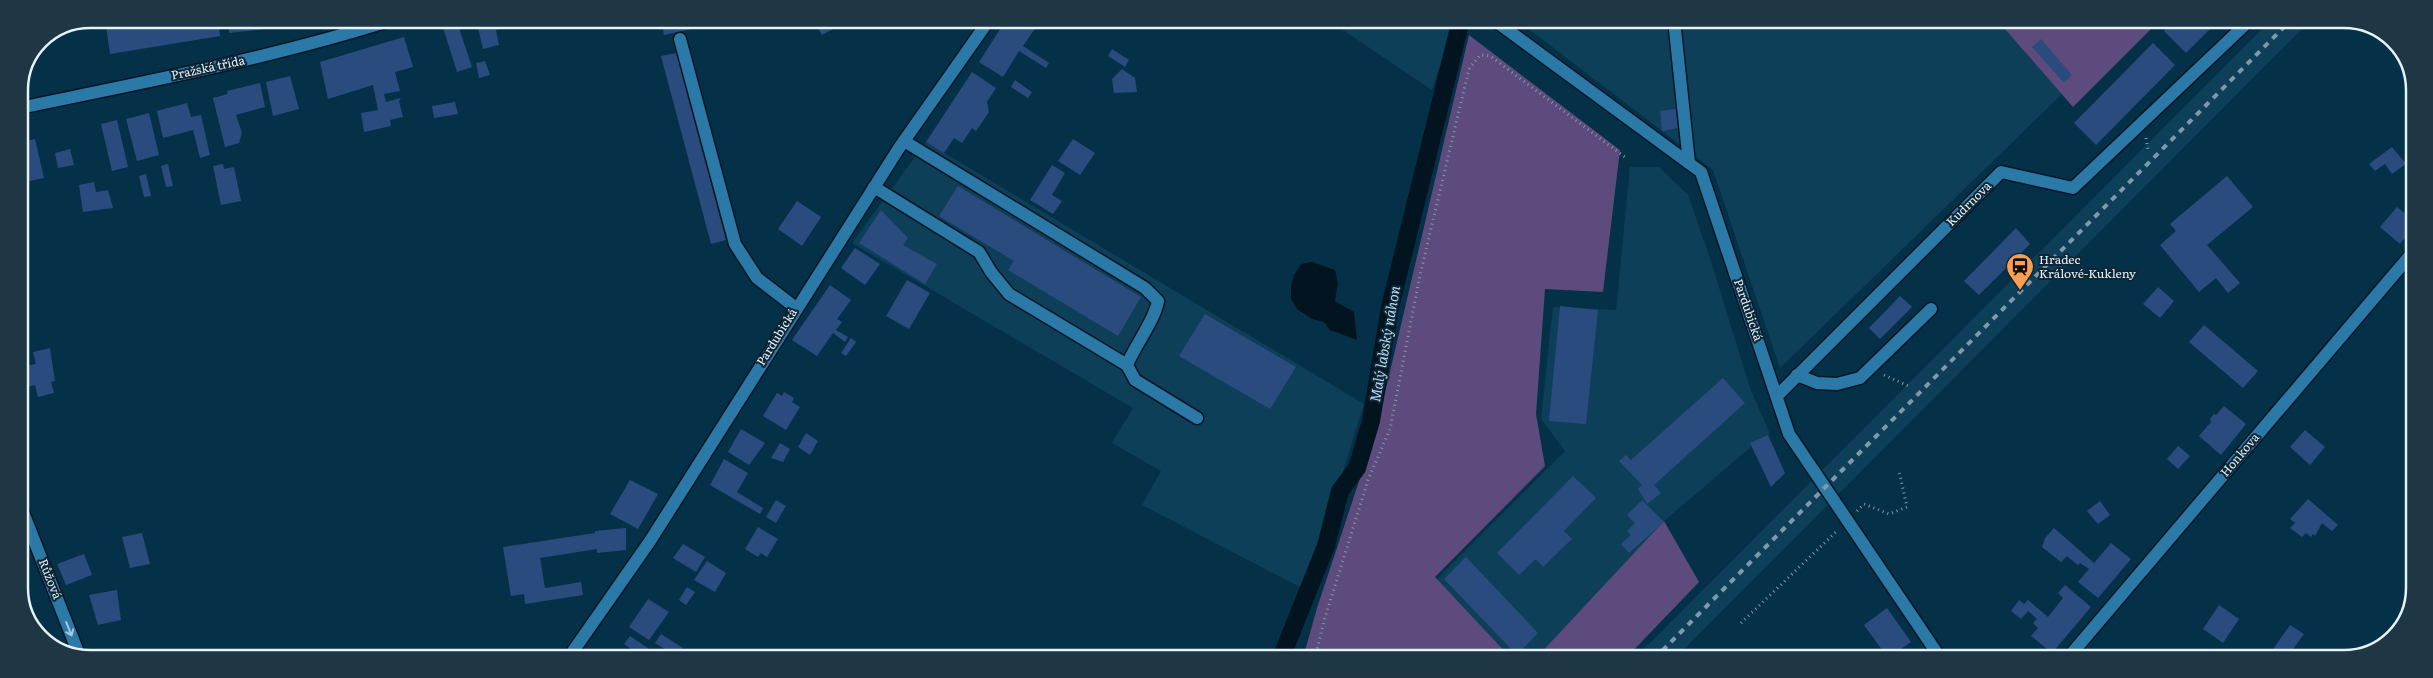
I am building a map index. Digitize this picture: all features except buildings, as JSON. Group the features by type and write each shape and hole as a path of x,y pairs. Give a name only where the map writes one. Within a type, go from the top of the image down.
{"street":[{"name":"Pražská třída","path":"28,106 251,59 365,28"},
{"name":"Pardubická","path":"574,650 650,541 796,308 904,141 983,28"},
{"name":"Pardubická","path":"1505,28 1701,172 1789,434 1935,650"},
{"path":"1675,28 1689,163"},
{"name":"Kudrnova","path":"1777,396 2001,172 2073,188 2241,28"},
{"path":"680,39 735,244 757,278 796,308"},
{"path":"904,141 1144,288 1158,301 1156,311 1135,346 1127,365"},
{"path":"874,187 978,252 1009,294 1127,365 1135,380 1197,418"},
{"name":"Honkova","path":"2075,650 2405,261"},
{"path":"1797,375 1817,383 1838,384 1860,378 1931,310"},
{"name":"Růžová","path":"28,525 77,649"}],"path":[{"path":"1317,650 1324,620 1368,480 1390,429 1420,274 1469,69 1480,55 1490,56 1626,158"},
{"path":"1870,368 1910,387"},
{"path":"1741,623 1864,504 1889,514 1907,507 1899,471"}],"shaded area":[{"path":"1340,28 1451,28 1432,90"},
{"path":"1527,28 2004,28 2062,94 1780,368 1713,170"},
{"path":"2004,28 2152,28 2073,107"},
{"path":"2263,28 2303,28 1683,650 1643,650"},
{"path":"1469,35 1620,150 1603,292 1545,289 1536,414 1545,466 1435,577 1503,650 1305,650 1317,608 1377,427"},
{"path":"926,142 1364,404 1332,507 1302,588 1142,505 1161,471 1112,443 1133,408 852,243"},
{"path":"1630,167 1659,167 1688,195 1710,258 1750,388 1770,434 1752,446 1664,521 1543,650 1503,650 1438,581 1438,578 1565,451 1541,419 1553,307 1616,310"},
{"path":"1312,262 1335,270 1338,283 1335,301 1354,312 1357,340 1330,330 1324,322 1312,319 1297,309 1291,299 1294,275 1301,264"},
{"path":"1664,521 1699,582 1634,650 1543,650"}],"waterway":[{"name":"Malý labský náhon","path":"1284,650 1326,546 1340,491 1357,468 1371,421 1390,307 1459,28"}],"railway":[{"path":"1663,650 2283,28"}],"place":[{"name":"Hradec Králové-Kukleny","path":"2020,291"}]}
